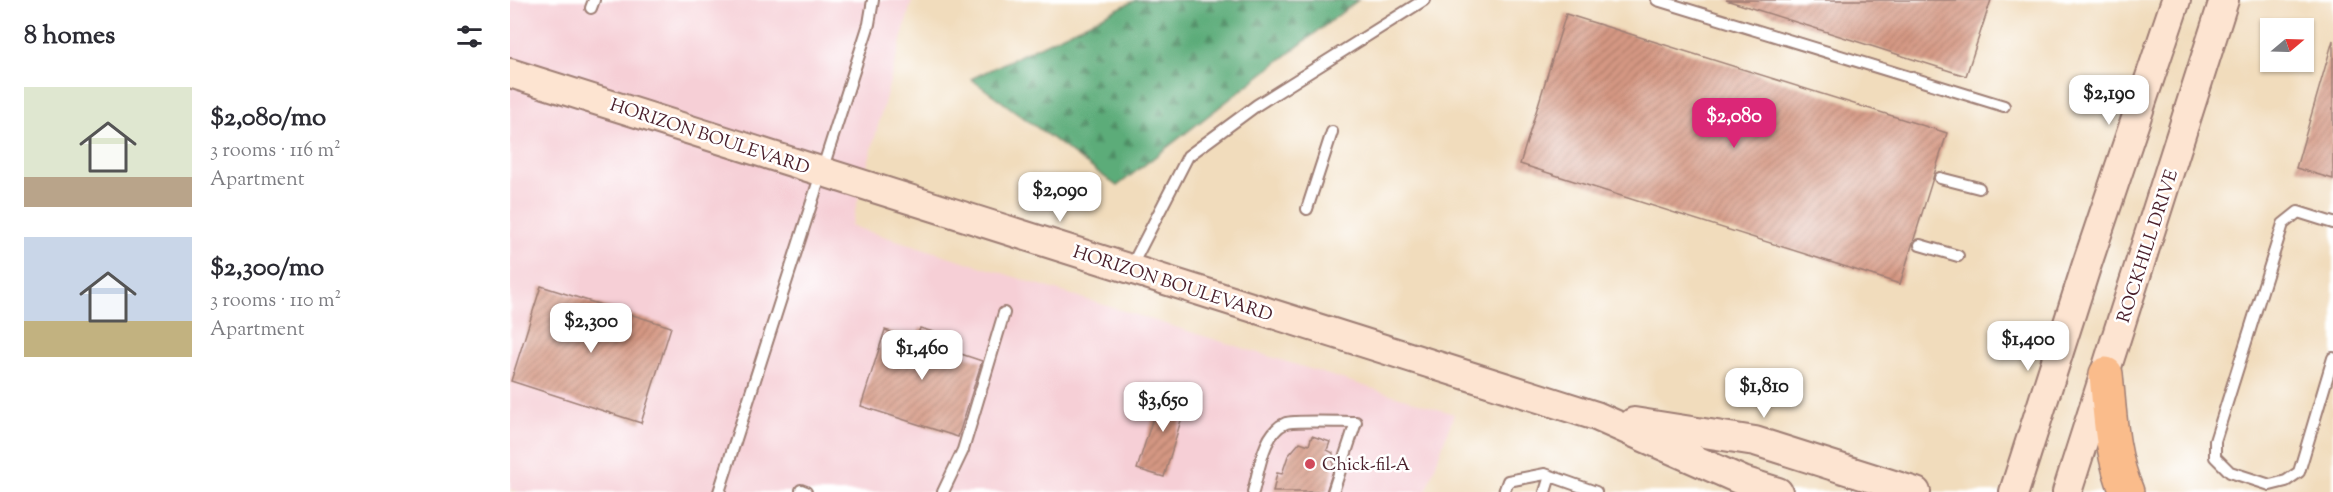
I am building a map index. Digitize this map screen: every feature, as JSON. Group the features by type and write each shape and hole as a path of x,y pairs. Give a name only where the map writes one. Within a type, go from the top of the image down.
{"highway":[{"path":"2106,375 2114,446 2121,480 2127,492"}],"street":[{"path":"2014,492 2086,267 2176,0"},
{"name":"ROCKHILL DRIVE","path":"2067,492 2224,0"},
{"name":"HORIZON BOULEVARD","path":"510,73 1596,416 1743,481 1778,492"},
{"name":"HORIZON BOULEVARD","path":"1596,416 1755,441 1916,492"}],"lane":[{"path":"719,492 869,24 873,0"},
{"path":"1130,269 1188,156 1257,105 1424,0"},
{"path":"1657,0 2004,106"},
{"path":"1307,209 1332,132"},
{"path":"1940,178 1979,188"},
{"path":"2333,223 2298,212 2283,224 2216,441 2215,457 2230,472 2270,485 2286,481 2299,472 2333,358"},
{"path":"1920,245 1958,256"},
{"path":"943,492 963,450 1004,314"},
{"path":"1253,492 1267,444 1276,429 1287,422 1356,422 1333,492"},
{"path":"1504,492 1508,481 1545,474 1596,492"},
{"path":"1545,492 1550,476"}],"shaded area":[{"path":"510,0 912,0 851,226 1454,414 1426,492 519,492 510,489"}],"green space":[{"path":"1136,0 1358,0 1117,186 971,79"}],"building":[{"path":"1726,0 1991,0 1966,76"},
{"path":"1566,14 1947,133 1900,284 1520,164"},
{"path":"2333,40 2333,179 2296,168"},
{"path":"541,286 671,327 641,423 511,381"},
{"path":"920,328 953,338 949,350 982,361 958,437 861,406 885,330 916,340"},
{"path":"1162,389 1188,397 1164,477 1137,469"},
{"name":"Chick-fil-A","path":"1312,436 1330,442 1327,450 1333,453 1333,471 1326,492 1273,492 1277,473 1282,474 1288,456 1300,442 1309,445"}],"place":[{"name":"Chick-fil-A","path":"1310,464"}]}
